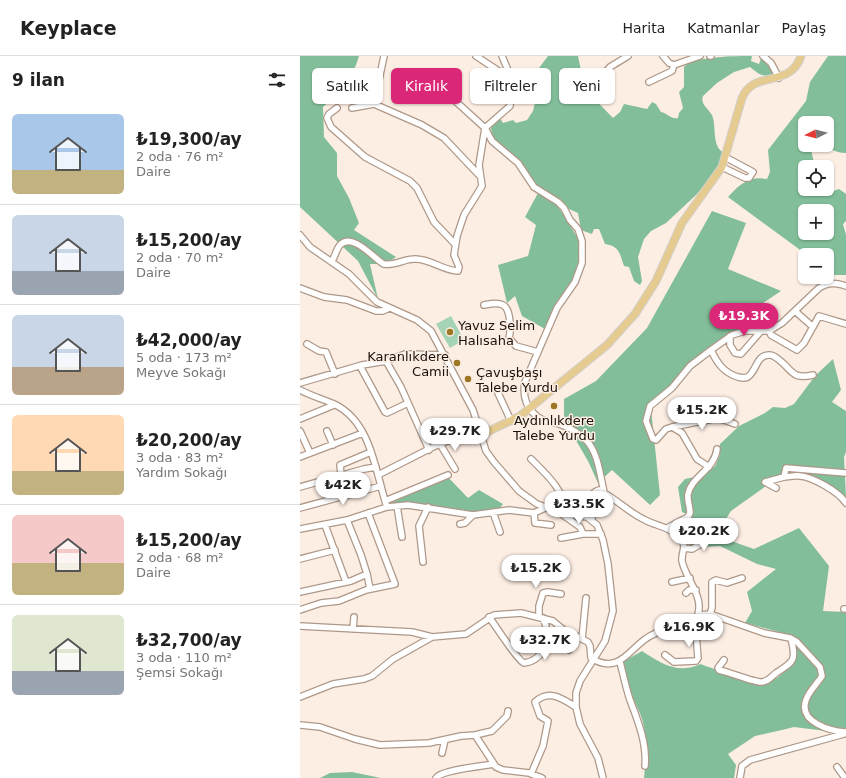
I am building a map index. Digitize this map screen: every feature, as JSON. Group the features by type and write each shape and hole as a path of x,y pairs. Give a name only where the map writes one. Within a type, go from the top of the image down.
{"main road":[{"path":"480,432 511,421 530,408 607,345 629,323 656,281 684,218 722,167 742,98 747,90 758,82 779,78 792,71 801,56"}],"street":[{"path":"382,68 384,56"},
{"path":"476,56 494,68"},
{"path":"502,56 507,68"},
{"path":"609,68 628,56"},
{"path":"663,56 669,63 674,65 700,56"},
{"path":"763,56 772,64 779,78"},
{"path":"649,82 672,71 674,65"},
{"path":"352,108 374,104 422,125 444,138 479,175"},
{"path":"459,104 485,128 492,141 518,163 534,187 558,202 564,208 570,220 578,230 582,241 582,264 575,282 557,308 525,382 523,393 530,408 542,420 571,429 585,439 592,449 601,491"},
{"path":"332,261 339,245 349,242 362,246 370,251 380,262 386,264 415,258 446,270 458,271 459,267 454,255 455,244 464,215 482,186 479,175 480,149 485,128 510,106 510,104"},
{"path":"337,108 329,114 327,118 331,127 365,157 410,181 417,188 434,222 455,244"},
{"path":"722,167 746,178 749,178 753,172 726,157"},
{"path":"300,234 310,246 350,274 372,298 428,327 435,336 467,398 490,456 514,486 530,500 545,508 563,514 583,516 592,519"},
{"path":"735,424 718,418 666,429 656,440 653,440 646,421 650,406 672,388 690,366 730,336 745,331 769,331 782,323 819,288 826,284 835,283 846,286"},
{"path":"300,288 324,297 347,300 376,311 383,311 389,308"},
{"path":"484,305 495,303 506,308 511,329 509,338 513,343 538,352"},
{"path":"795,311 813,327"},
{"path":"769,331 771,335 797,350 804,342 819,316 846,324"},
{"path":"730,336 732,349 735,353 741,354 761,331"},
{"path":"307,344 320,351 326,352 335,374"},
{"path":"711,350 723,370 732,375 744,378 750,376 760,358 766,355 772,355 782,362 796,377 813,376"},
{"path":"300,383 360,366 386,361 405,354 445,355"},
{"path":"386,361 408,403 429,450"},
{"path":"360,366 385,412 387,413 408,403"},
{"path":"300,390 334,404 357,422 371,452 386,504"},
{"path":"498,393 511,421"},
{"path":"300,419 334,404"},
{"path":"672,427 682,433 697,459 709,467"},
{"path":"300,431 310,453"},
{"path":"326,431 333,445"},
{"path":"378,476 440,444 480,432"},
{"path":"300,457 363,434"},
{"path":"440,444 455,469"},
{"path":"667,528 688,517 690,512 688,501 688,493 690,488 709,467 716,455 717,449"},
{"path":"341,475 340,465 371,452"},
{"path":"531,458 553,481 560,492 566,508 563,514"},
{"path":"300,487 376,467"},
{"path":"784,477 786,468 846,472"},
{"path":"300,530 347,520 368,513 448,475"},
{"path":"776,488 766,482 784,477 801,476 831,488 842,496 846,503"},
{"path":"300,508 381,486"},
{"path":"300,626 412,632 432,637 466,634 494,614 521,613 553,621 564,631 580,638 589,644 591,657 594,660 605,663 620,662 650,636 695,621 699,615 696,590 682,559 684,548 681,539 667,528 646,521 601,491 594,492 590,497 592,519 601,534 608,564 613,611 605,641 594,660 580,681 576,693 576,706 580,724 598,758 601,778"},
{"path":"386,504 397,506 408,505 428,507 473,515 508,510 534,513 545,508"},
{"path":"397,506 402,537"},
{"path":"423,562 419,526 428,507"},
{"path":"493,512 500,532"},
{"path":"300,610 321,603 339,601 370,589 393,586 395,582 368,513"},
{"path":"534,513 535,523 551,525"},
{"path":"563,514 580,527 583,534"},
{"path":"460,524 465,523 473,515"},
{"path":"347,520 361,555 370,589"},
{"path":"325,525 346,582"},
{"path":"684,548 692,549 699,546 702,530"},
{"path":"561,538 583,534 601,534"},
{"path":"300,559 335,550"},
{"path":"300,592 346,582 367,574"},
{"path":"672,582 690,578"},
{"path":"710,614 712,608 712,582 716,580 726,583 742,578"},
{"path":"686,593 689,590 696,590"},
{"path":"489,617 513,649 518,660 524,663 529,662 540,654 545,648 547,639 539,606 544,593 548,592 561,594"},
{"path":"569,650 580,638 586,598"},
{"path":"699,615 710,614 764,633 791,639 797,642 820,667 822,676 806,700 805,710 809,717 818,724 837,731 846,732"},
{"path":"353,629 354,617"},
{"path":"665,655 674,662 696,660 698,658 695,621"},
{"path":"300,697 334,684 364,680 372,676 393,660 432,637"},
{"path":"724,660 718,668 719,670 760,682 768,681 776,674 789,667 793,658 791,639"},
{"path":"513,649 523,643"},
{"path":"620,662 630,699 637,717 646,755 645,766"},
{"path":"531,774 543,746 548,722 540,716 534,702 549,694 576,706"},
{"path":"300,725 320,727 355,739 380,745 417,744 492,731 507,716 508,711"},
{"path":"740,778 742,766 750,760 846,732"},
{"path":"475,735 494,764 503,770 531,774 542,778"},
{"path":"442,753 445,740"},
{"path":"436,778 439,775 449,772 494,764"},
{"path":"837,767 846,778"}],"green space":[{"path":"300,56 359,56 354,68 312,68 312,104 326,104 323,107 324,137 337,153 337,176 349,198 359,223 354,230 396,257 385,264 370,264 378,299 358,261 300,207"},
{"path":"548,56 578,56 581,68 559,68 559,104 599,104 613,118 620,112 624,104 647,109 652,102 656,104 661,112 674,118 678,118 679,113 683,108 679,92 684,87 684,67 689,63 716,57 752,56 751,61 759,64 761,58 773,70 773,75 769,76 760,74 750,67 734,72 717,83 703,96 703,104 712,115 717,146 724,153 714,174 696,195 666,223 651,231 644,239 638,257 642,281 640,285 634,281 629,267 624,266 617,249 605,244 599,229 594,229 592,234 581,230 578,213 567,208 536,187 523,164 493,139 491,128 500,118 503,123 513,120 516,123 527,120 533,111 535,104 551,104 551,68 539,68"},
{"path":"828,56 846,56 846,153 834,150 834,116 798,116 798,152 812,152 813,160 798,160 798,196 834,196 834,191 839,189 846,194 846,221 843,224 846,235 846,275 834,275 834,248 798,248 728,197 745,182 761,178 767,179 770,172 768,150 806,101 810,82"},
{"path":"538,193 556,203 579,240 579,260 570,287 557,301 545,329 522,316 515,296 507,303 498,265 528,256 536,225 525,217"},
{"path":"712,211 746,223 728,269 781,291 747,314 749,333 734,334 697,362 675,388 651,409 660,495 650,505 612,470 598,483 588,461 564,420 564,399 596,381 647,328"},
{"name":"Yavuz Selim Halısaha","path":"451,316 464,340 450,348 436,324"},
{"path":"833,359 841,390 832,402 846,411 846,452 844,457 846,497 805,474 766,486 731,511 718,532 734,542 754,549 799,528 829,566 823,611 846,612 846,731 834,732 794,727 755,736 728,754 736,765 734,778 644,778 646,747 645,731 641,716 626,683 621,663 642,651 656,660 677,668 692,667 700,664 726,673 759,681 768,681 777,678 791,665 791,635 745,623 752,611 747,592 776,569 757,564 720,546 690,548 688,515 682,512 678,487 685,479 704,475 715,466 720,455 720,444 739,426 765,413 773,407 785,408 794,404 815,376"},
{"path":"446,475 468,498 479,490 503,504 497,512 482,514 394,508 387,501"},
{"path":"352,772 381,778 320,778 330,773"}],"place":[{"name":"Yavuz Selim Halısaha","path":"450,332"},
{"name":"Karanlıkdere Camii","path":"457,363"},
{"name":"Çavuşbaşı Talebe Yurdu","path":"468,379"},
{"name":"Aydınlıkdere Talebe Yurdu","path":"554,406"}]}
